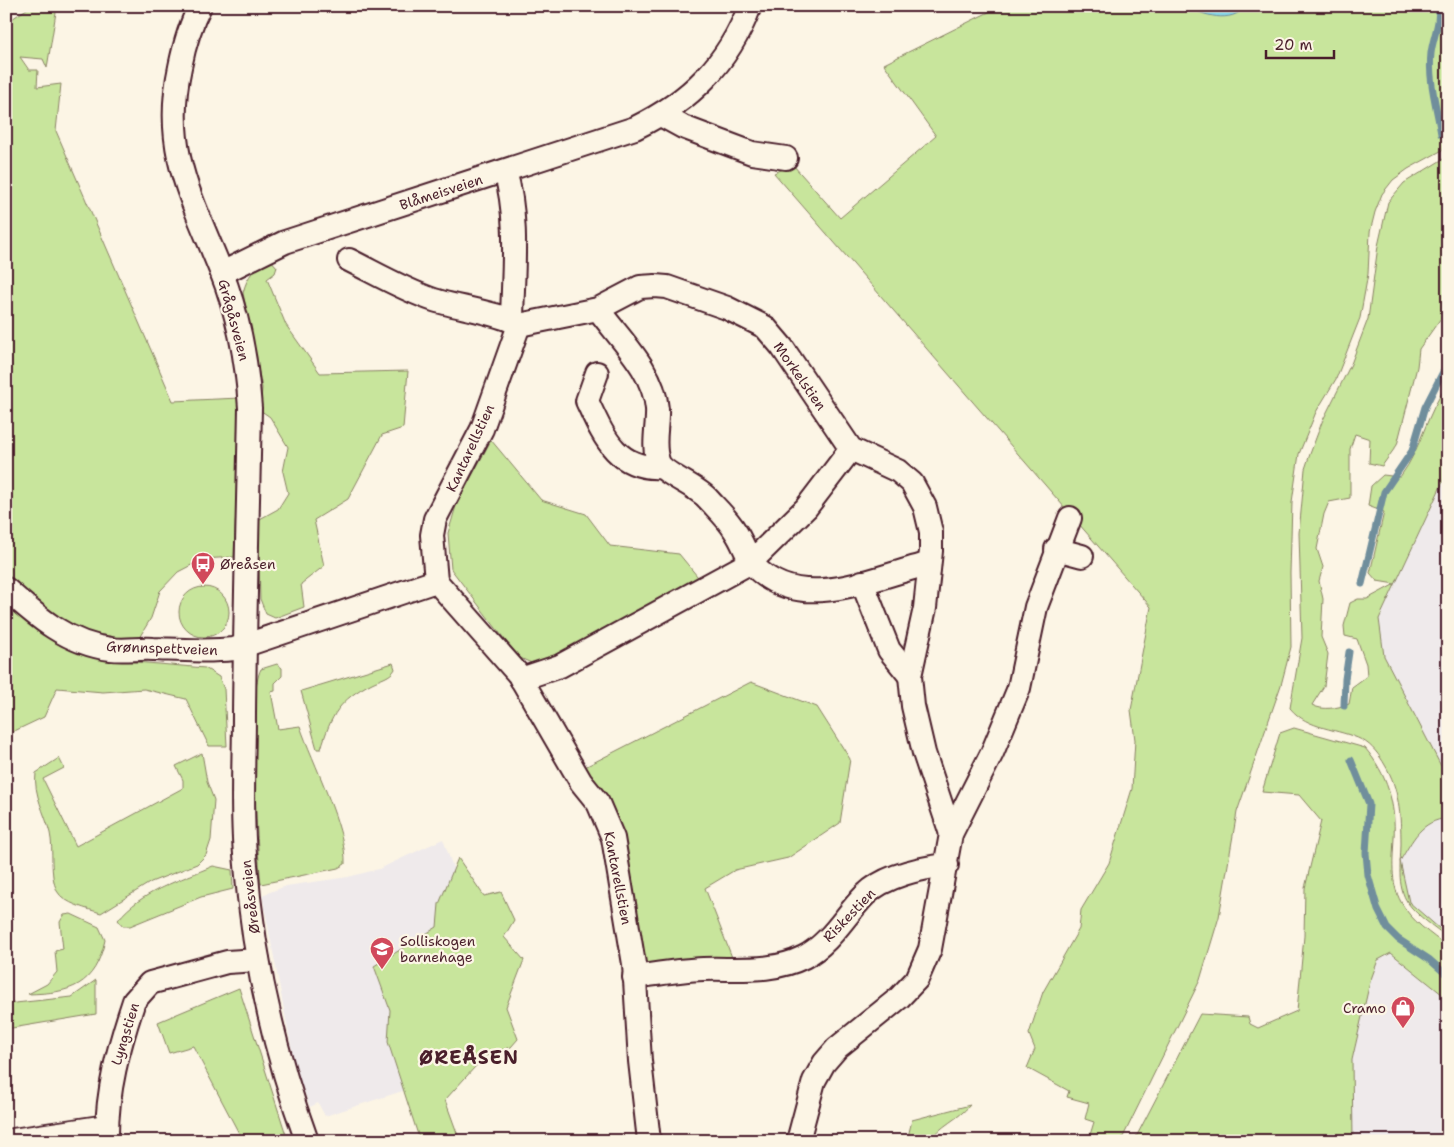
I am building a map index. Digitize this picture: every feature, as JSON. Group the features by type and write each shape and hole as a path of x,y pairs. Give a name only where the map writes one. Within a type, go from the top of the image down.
{"street":[{"name":"Blåmeisveien","path":"222,273 285,242 635,128 661,115 692,93 720,61 741,30 750,6"},
{"name":"Grågåsveien","path":"194,8 177,80 174,99 174,133 188,193 222,273 243,341 248,374 250,408 245,646"},
{"path":"661,115 683,126 752,153 786,158"},
{"name":"Kantarellstien","path":"505,171 511,191 515,322 482,429 435,519 432,535 436,580 521,679 581,782 598,803 613,838 634,976 649,1141"},
{"path":"349,260 423,296 515,322"},
{"name":"Morkelstien","path":"515,322 598,309 640,288 655,286 667,288 727,308 764,327 782,347 851,449"},
{"path":"598,309 636,358 653,389 657,408 655,448 661,467"},
{"path":"597,373 587,401 604,438 615,451 627,460 647,467 661,467 703,494 735,530 751,562 773,580 792,587 814,591 845,587 928,564"},
{"path":"521,679 560,666 751,562 806,508 851,449 898,471 912,484 926,507 931,532 931,551 928,564 925,608 910,676 918,730 951,834"},
{"path":"798,1141 814,1082 824,1063 837,1048 899,998 917,980 930,949 951,834 992,753 1019,688 1036,607 1056,549 1070,518"},
{"path":"1056,549 1082,556"},
{"path":"245,646 436,580"},
{"path":"862,582 889,650 910,676"},
{"name":"Grønnspettveien","path":"6,589 38,619 62,634 89,644 112,649 211,652 245,646"},
{"name":"Øreåsveien","path":"245,646 243,821 246,872 258,960 276,1046 307,1141"},
{"name":"Riskestien","path":"634,976 701,969 765,969 788,964 806,956 823,943 873,888 898,876 946,865"},
{"name":"Lyngstien","path":"107,1134 117,1055 134,1001 139,993 150,983 228,962 258,960"},
{"path":"6,1141 107,1134"}],"shaded area":[{"path":"1448,471 1448,769 1441,766 1384,656 1379,619"},
{"path":"1448,782 1448,936 1409,902 1400,861"},
{"name":"Solliskogen barnehage","path":"443,839 497,993 418,1086 325,1116 318,1103 310,1107 293,1056 262,895 286,886 348,877 379,869"},
{"name":"Cramo","path":"1391,953 1448,999 1448,1141 1353,1141 1352,1060 1370,982 1378,960"}],"green space":[{"path":"31,6 57,6 47,68 43,59 20,57 29,70 38,70 37,87 61,84 56,131 173,401 240,398 234,557 203,559 178,572 160,591 151,618 139,638 129,641 98,637 66,626 6,574 6,23"},
{"path":"991,6 1448,6 1448,147 1408,169 1393,180 1382,194 1375,212 1370,232 1368,274 1360,318 1336,379 1316,412 1299,454 1292,502 1290,573 1291,647 1281,685 1237,812 1219,917 1200,980 1121,1141 1086,1141 1094,1122 1085,1119 1089,1103 1067,1097 1069,1091 1027,1068 1035,1049 1029,1034 1043,992 1079,929 1081,910 1109,863 1132,789 1135,740 1131,710 1151,607 774,173 793,165 840,218 936,136 884,64 993,10"},
{"path":"1448,156 1448,308 1419,349 1417,367 1397,445 1382,466 1369,463 1370,439 1355,434 1350,449 1350,498 1329,502 1324,514 1317,549 1323,567 1319,581 1323,599 1321,637 1328,654 1324,686 1312,705 1320,708 1340,707 1349,704 1352,687 1367,676 1366,664 1357,639 1345,636 1344,626 1350,603 1358,599 1367,599 1395,584 1377,581 1370,573 1384,512 1368,506 1371,486 1383,475 1400,477 1414,454 1434,407 1448,384 1448,471 1379,619 1384,656 1441,766 1448,769 1448,818 1438,820 1424,827 1400,861 1401,843 1398,802 1390,774 1378,754 1362,740 1305,721 1290,708 1302,638 1299,533 1305,469 1322,422 1351,364 1368,319 1378,246 1388,202 1404,183"},
{"path":"270,259 277,267 275,273 267,279 286,325 320,373 408,371 403,428 382,435 348,499 314,520 324,566 301,584 304,607 275,618 266,614 260,599 258,520 278,509 288,493 283,472 288,447 270,417 260,410 262,388 243,293 252,272"},
{"path":"491,440 541,500 586,514 610,546 679,554 702,582 538,666 518,657 451,569 448,533 456,506"},
{"path":"199,587 209,587 222,594 229,607 229,617 222,630 209,637 199,637 190,633 183,626 179,617 179,607 183,598 190,591"},
{"path":"6,601 29,624 61,646 112,660 205,668 219,677 224,689 227,746 209,746 186,699 144,689 103,692 57,688 44,717 6,735"},
{"path":"393,663 395,669 391,674 361,689 344,702 333,718 321,749 317,749 301,691"},
{"path":"277,664 282,668 282,676 275,683 275,691 271,692 278,729 300,726 335,815 344,850 345,864 338,868 261,884 254,772 255,708 257,684 261,669"},
{"path":"751,682 817,707 850,759 840,823 788,858 735,870 705,888 733,960 654,966 643,961 581,769"},
{"path":"1294,728 1365,748 1379,768 1392,801 1395,887 1401,902 1410,915 1448,947 1448,999 1391,953 1378,960 1370,982 1352,1060 1353,1141 1134,1141 1200,1014 1248,1017 1250,1024 1258,1028 1297,1011 1304,936 1305,888 1321,821 1299,795 1262,792 1280,733"},
{"path":"202,753 207,782 214,800 211,840 206,855 197,864 151,882 101,913 77,905 60,896 53,877 50,833 36,788 36,773 59,758 64,768 43,779 76,846 183,788 183,780 176,766"},
{"path":"458,858 484,896 501,892 514,920 504,937 524,960 506,1007 518,1039 511,1047 485,1056 445,1100 460,1141 420,1141 388,1042 390,1010 374,966 437,927 439,904"},
{"path":"1400,862 1409,902 1448,938 1408,903 1402,889"},
{"path":"213,866 232,870 233,889 201,897 130,926 123,926 118,920 138,901 162,887"},
{"path":"71,914 99,927 105,940 95,968 88,977 69,989 57,992 28,994 47,984 57,972 55,951 63,949 60,922 64,915"},
{"path":"96,980 96,1014 6,1029 6,1004 72,997"},
{"path":"239,988 288,1141 243,1141 193,1046 169,1053 158,1022"},
{"path":"970,1105 938,1131 930,1141 907,1141 912,1120"}],"water":[{"path":"1185,6 1246,6 1240,12 1225,17 1208,15"}],"waterway":[{"path":"1438,6 1439,12 1430,63 1441,134"},
{"path":"1362,584 1384,492 1412,451 1425,407 1448,362"},
{"path":"1344,706 1349,652"},
{"path":"1351,760 1369,804 1366,853 1368,875 1378,910 1387,928 1398,939 1430,960 1448,976"}],"place":[{"name":"Øreåsen","path":"203,585"},
{"name":"Solliskogen barnehage","path":"382,970"},
{"name":"Cramo","path":"1403,1029"}],"district":[{"name":"ØREÅSEN","path":"469,1057"}]}
